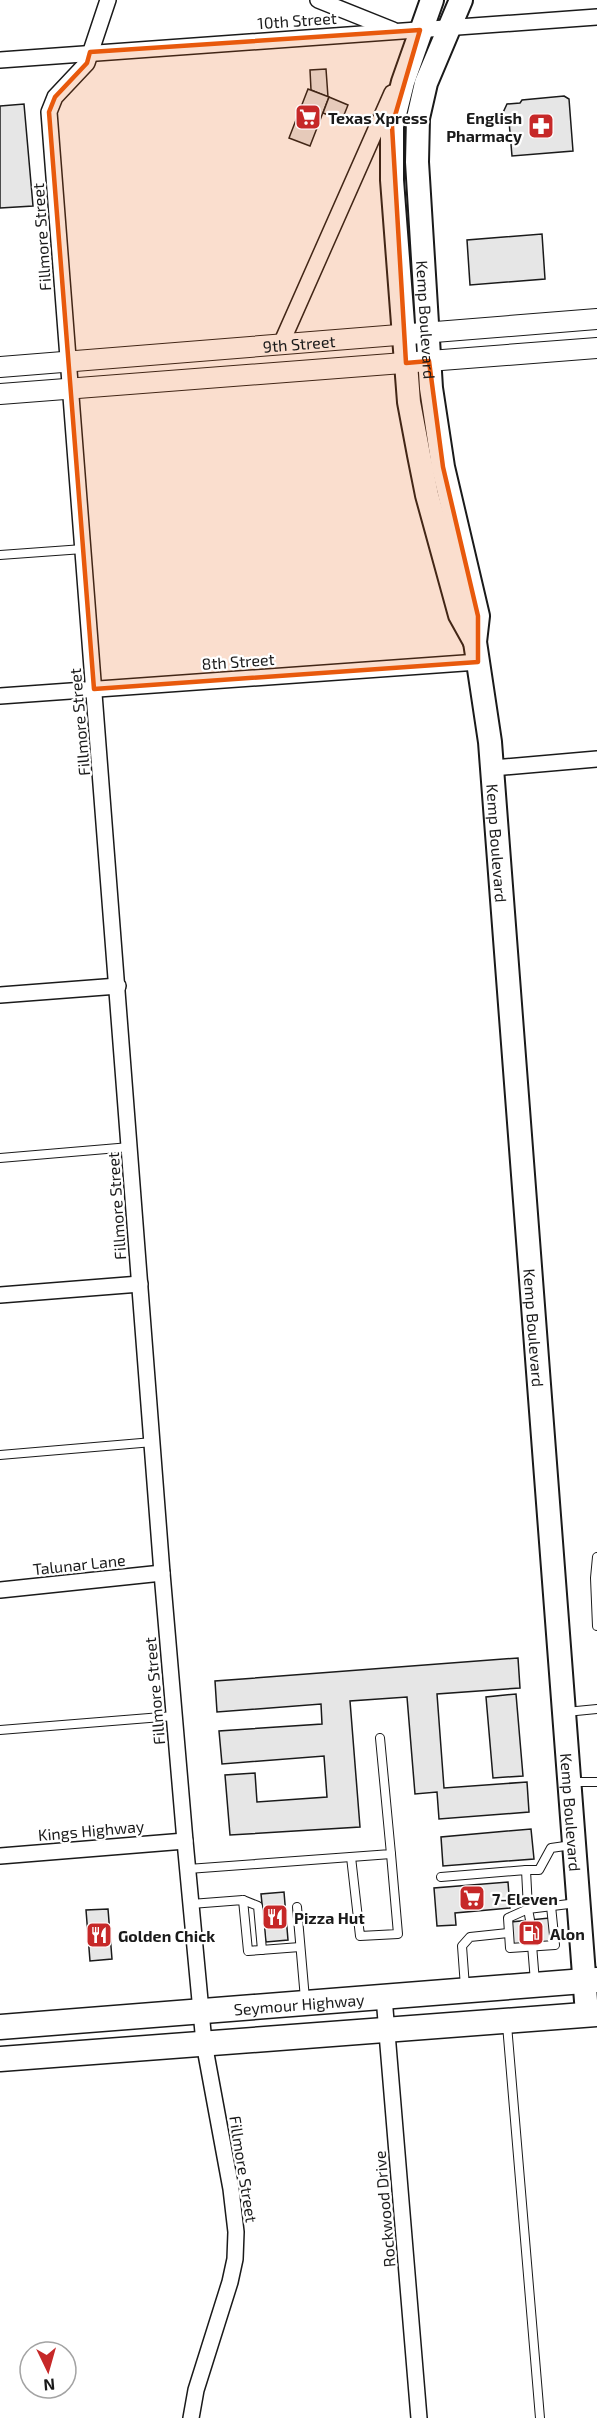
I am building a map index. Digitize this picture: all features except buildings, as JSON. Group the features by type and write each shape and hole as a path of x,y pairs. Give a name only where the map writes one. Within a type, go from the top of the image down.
{"main road":[{"name":"Kemp Boulevard","path":"432,0 409,31 392,126 392,180 410,402 427,495 460,615 476,652"},
{"name":"Kemp Boulevard","path":"461,0 426,83 418,118 417,162 429,361 443,467 478,616 476,652 492,768 578,1902 591,1981 592,2014"},
{"name":"Seymour Highway","path":"0,2027 591,1981"},
{"name":"Seymour Highway","path":"0,2059 592,2014"}],"street":[{"name":"Fillmore Street","path":"108,0 87,63 55,97 49,112 162,1573 185,1841 204,2043 231,2189 236,2232 236,2259 196,2390 191,2418"},
{"path":"318,0 409,31"},
{"name":"10th Street","path":"0,60 597,17"},
{"name":"Kemp Boulevard","path":"281,344 409,31"},
{"name":"9th Street","path":"0,367 597,319"},
{"name":"9th Street","path":"0,394 597,348"},
{"name":"8th Street","path":"0,696 476,652"},
{"path":"492,768 597,759"},
{"path":"0,995 118,986"},
{"path":"0,1295 140,1284"},
{"name":"Talunar Lane","path":"0,1590 162,1573"},
{"name":"Kings Highway","path":"0,1856 185,1841"},
{"name":"Rockwood Drive","path":"384,1997 419,2418"}],"lane":[{"path":"0,555 83,549"},
{"path":"0,1158 130,1147"},
{"path":"0,1455 153,1442"},
{"path":"597,1557 595,1578 597,1626"},
{"path":"564,1713 597,1709"},
{"path":"0,1730 174,1716"},
{"path":"351,1857 360,1936 398,1934 380,1738"},
{"path":"569,1782 597,1782"},
{"path":"441,1877 539,1870 551,1848 574,1845"},
{"path":"188,1869 391,1854"},
{"path":"526,1870 530,1920"},
{"path":"243,1900 248,1951 300,1947"},
{"path":"191,1904 243,1900 258,1906 262,1950"},
{"path":"551,1906 555,1945 510,1948 508,1918 528,1909 578,1902"},
{"path":"297,1907 305,2003"},
{"path":"465,1991 462,1946 470,1937 508,1933"},
{"path":"532,1946 536,1984"},
{"path":"506,2021 540,2418"}],"highlighted area":[{"path":"420,30 392,126 406,363 429,361 443,467 478,616 478,662 94,689 49,112 55,97 87,63 90,52"}],"place":[{"name":"Texas Xpress","path":"308,117"},
{"name":"English Pharmacy","path":"541,126"},
{"name":"7-Eleven","path":"472,1898"},
{"name":"Pizza Hut","path":"275,1917"},
{"name":"Alon","path":"531,1933"},
{"name":"Golden Chick","path":"99,1935"}]}
